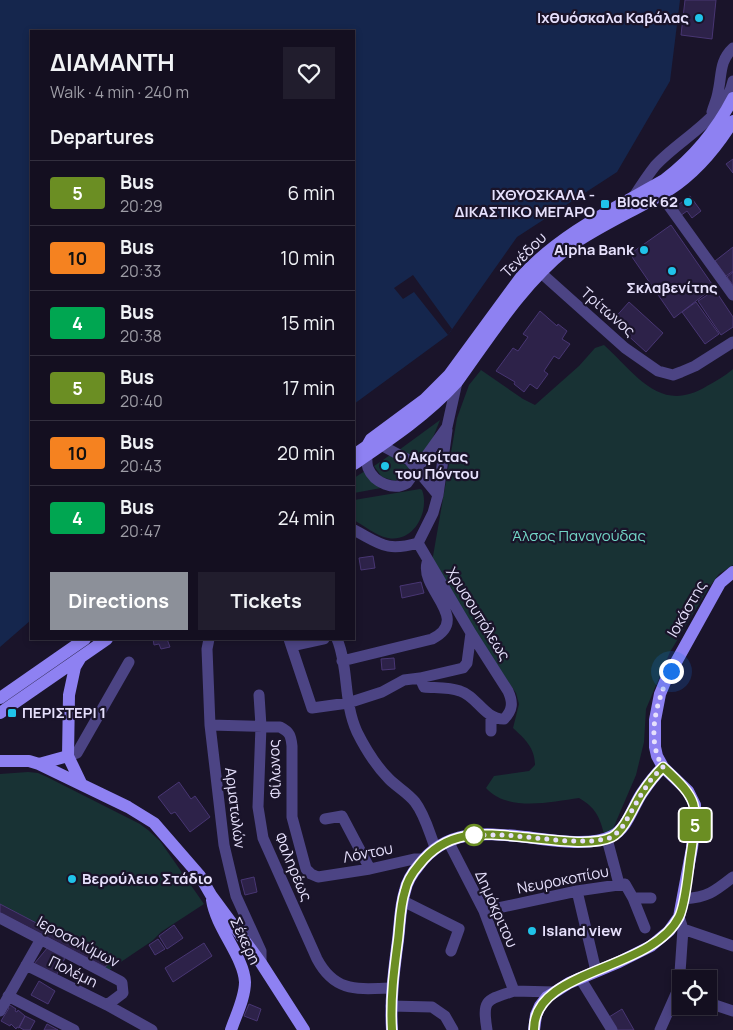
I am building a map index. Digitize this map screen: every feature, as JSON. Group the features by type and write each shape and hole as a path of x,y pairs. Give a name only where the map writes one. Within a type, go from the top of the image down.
{"street":[{"path":"711,116 719,92 721,66 728,52 733,48"},
{"path":"632,198 656,166 719,108 726,98 733,81"},
{"name":"Τενέδου","path":"368,448 427,411 457,382 529,284 540,272 571,246 659,189 700,148 718,124 733,98"},
{"name":"Τενέδου","path":"355,463 368,448 449,375 521,277 533,264 565,237 632,198 686,177 698,166 731,127"},
{"path":"656,166 659,189 733,295"},
{"name":"Τρίτωνος","path":"540,272 626,348 658,371 673,375 681,372 695,366 733,342"},
{"path":"355,531 383,545 396,549 418,543 434,513 447,427 457,382"},
{"path":"438,495 417,469 408,460 368,448 368,468 371,472 381,482 394,487 401,487 407,483 417,469 447,427"},
{"name":"Χρυσουπόλεως","path":"418,543 512,700 512,707 504,718 499,719 491,716"},
{"path":"342,661 432,639 442,634 448,621 446,611 428,578 426,570 428,561"},
{"name":"Ιοκάστης","path":"534,1030 536,1014 540,1006 554,992 596,970 619,962 651,946 668,931 679,916 684,900 695,822 695,804 688,791 663,767 657,756 655,720 660,694 671,671 720,583 733,572"},
{"path":"313,640 291,642 312,708 348,703 382,692 404,680 462,668 467,663 471,633"},
{"path":"0,713 84,640"},
{"path":"0,698 81,656 105,640"},
{"path":"337,640 348,703 358,732 380,769 421,811 435,847"},
{"name":"Αρματωλών","path":"208,644 210,725 227,858 236,896 261,952 261,963"},
{"path":"81,656 75,667 69,695 68,756 81,783"},
{"path":"39,764 77,752 129,662"},
{"path":"51,670 69,695"},
{"path":"420,678 424,687 462,691 491,716 491,731"},
{"name":"Φαληρέως","path":"259,696 261,726 258,807 263,838 317,959 331,979 344,986 361,989 392,988"},
{"name":"Φίλωνος","path":"210,725 280,727 288,731 291,736 292,817 306,869 318,877"},
{"path":"0,761 29,761 39,764 128,807 154,823 200,876 211,895 261,963 304,1030"},
{"path":"392,1030 392,988 403,901 408,883 423,860 435,847 470,835 505,835 575,841 607,839 614,836 623,826 652,778 663,767"},
{"path":"325,819 342,816 370,868"},
{"path":"607,839 619,884 625,884 645,928"},
{"name":"Δημόκριτου","path":"448,841 484,911 514,991"},
{"name":"Λόντου","path":"318,877 414,859 423,860"},
{"path":"684,900 702,898 716,891 733,877"},
{"name":"Νευροκοπίου","path":"484,911 619,884"},
{"path":"577,891 596,970"},
{"name":"Σέκερη","path":"211,895 218,922 240,962 244,975 243,995 231,1030"},
{"path":"633,898 651,898"},
{"path":"403,901 459,929 451,951"},
{"path":"679,916 683,930 681,970"},
{"name":"Ιεροσολύμων","path":"0,918 120,981 123,993 108,1005"},
{"path":"683,930 733,946"},
{"path":"0,1011 41,939"},
{"name":"Πολέμη","path":"26,965 108,1005"},
{"path":"580,978 612,1030"},
{"path":"487,1030 484,1012 486,1005 492,998 514,991 554,992"},
{"path":"8,996 74,1030"},
{"path":"108,1005 152,1030"},
{"path":"660,1030 672,1005"},
{"path":"717,1005 733,1011"},
{"path":"391,1006 432,1007 445,1016 453,1030"}],"green space":[{"name":"Άλσος Παναγούδας","path":"604,345 650,387 662,393 676,396 690,394 707,386 733,369 733,565 719,574 708,589 670,652 646,709 644,742 636,775 612,831 604,834 596,813 579,798 543,803 517,803 505,800 486,788 494,776 529,771 535,765 535,759 528,744 513,728 519,704 516,693 493,660 432,562 457,418 469,385 481,370 535,405 579,366 595,348"},
{"path":"440,420 432,440 417,465 399,450"},
{"path":"390,455 410,468 395,481 382,477 374,466 380,462 384,469 389,464 383,460"},
{"path":"365,471 381,488 355,493 355,477"},
{"path":"420,489 424,498 424,507 418,524 412,531 405,536 388,538 375,533 355,521 355,500"},
{"path":"38,773 47,777 140,824 148,830 160,841 204,904 161,932 152,941 109,970 0,913 0,774"}],"water":[{"path":"0,0 680,0 670,81 617,172 517,237 448,335 355,403 355,30 30,30 30,621 0,647"}],"pier":[{"path":"413,275 452,329 448,335 414,292 403,299 394,288"}],"building":[{"name":"Ιχθυόσκαλα Καβάλας","path":"685,0 716,0 712,39 681,35"},
{"path":"733,159 733,173 726,164"},
{"name":"Block 62","path":"690,196 701,211 692,218 687,211 680,216 674,208"},
{"name":"Σκλαβενίτης","path":"671,225 714,287 674,318 630,254"},
{"path":"733,247 733,271 726,276 715,261"},
{"path":"733,272 733,285 727,277"},
{"path":"715,290 733,317 733,327 721,335 698,301"},
{"path":"629,302 663,333 646,352 612,321"},
{"path":"696,302 719,334 705,344 682,312"},
{"path":"540,311 557,326 558,324 567,331 562,339 570,344 559,359 554,356 544,371 548,374 537,389 530,384 524,392 514,384 515,382 496,371 513,348 518,351 528,337 523,334"},
{"path":"373,556 375,568 361,570 359,558"},
{"path":"421,582 424,593 402,598 400,586"},
{"path":"153,640 167,640 170,647 161,649 159,644 154,645"},
{"path":"394,658 395,669 382,670 381,659"},
{"path":"179,782 191,799 195,796 210,817 190,832 175,812 171,814 158,797"},
{"path":"254,877 257,892 245,895 241,880"},
{"path":"0,904 111,962 105,967 0,913"},
{"path":"174,925 183,938 167,949 159,936"},
{"path":"158,939 165,949 155,955 149,945"},
{"path":"204,943 212,956 173,982 165,968"},
{"path":"48,947 66,956 56,976 34,964"},
{"path":"39,981 55,991 48,1004 31,995"},
{"path":"249,1004 261,1009 257,1021 244,1016"},
{"path":"10,1005 16,1009 15,1011 17,1012 18,1010 25,1016 19,1028 17,1027 16,1029 11,1024 10,1026 1,1021 9,1008 6,1007"},
{"path":"622,1009 634,1030 617,1030 609,1017"},
{"path":"25,1016 35,1021 30,1030 24,1030 19,1027"},
{"path":"47,1024 58,1030 44,1030"}],"bus line":[{"name":"5","path":"392,1030 392,988 404,892 415,870 435,847 459,836 488,834 567,841 607,839 619,832 652,778 663,767 688,791 695,804 692,848 684,900 679,916 668,931 651,946 569,983 547,997 536,1014 534,1030"}],"place":[{"name":"Ιχθυόσκαλα Καβάλας","path":"699,18"},
{"name":"Block 62","path":"688,202"},
{"name":"ΙΧΘΥΟΣΚΑΛΑ - ΔΙΚΑΣΤΙΚΟ ΜΕΓΑΡΟ","path":"605,204"},
{"name":"Alpha Bank","path":"644,250"},
{"name":"Σκλαβενίτης","path":"672,271"},
{"name":"Ο Ακρίτας του Πόντου","path":"385,466"},
{"name":"ΠΕΡΙΣΤΕΡΙ 1","path":"12,713"},
{"name":"Βερούλειο Στάδιο","path":"72,879"},
{"name":"Island view","path":"532,931"}],"route":[{"path":"474,835 470,835 488,834 567,841 592,841 614,836 619,832 652,778 663,767 655,747 655,720 660,694 671,671"}]}
